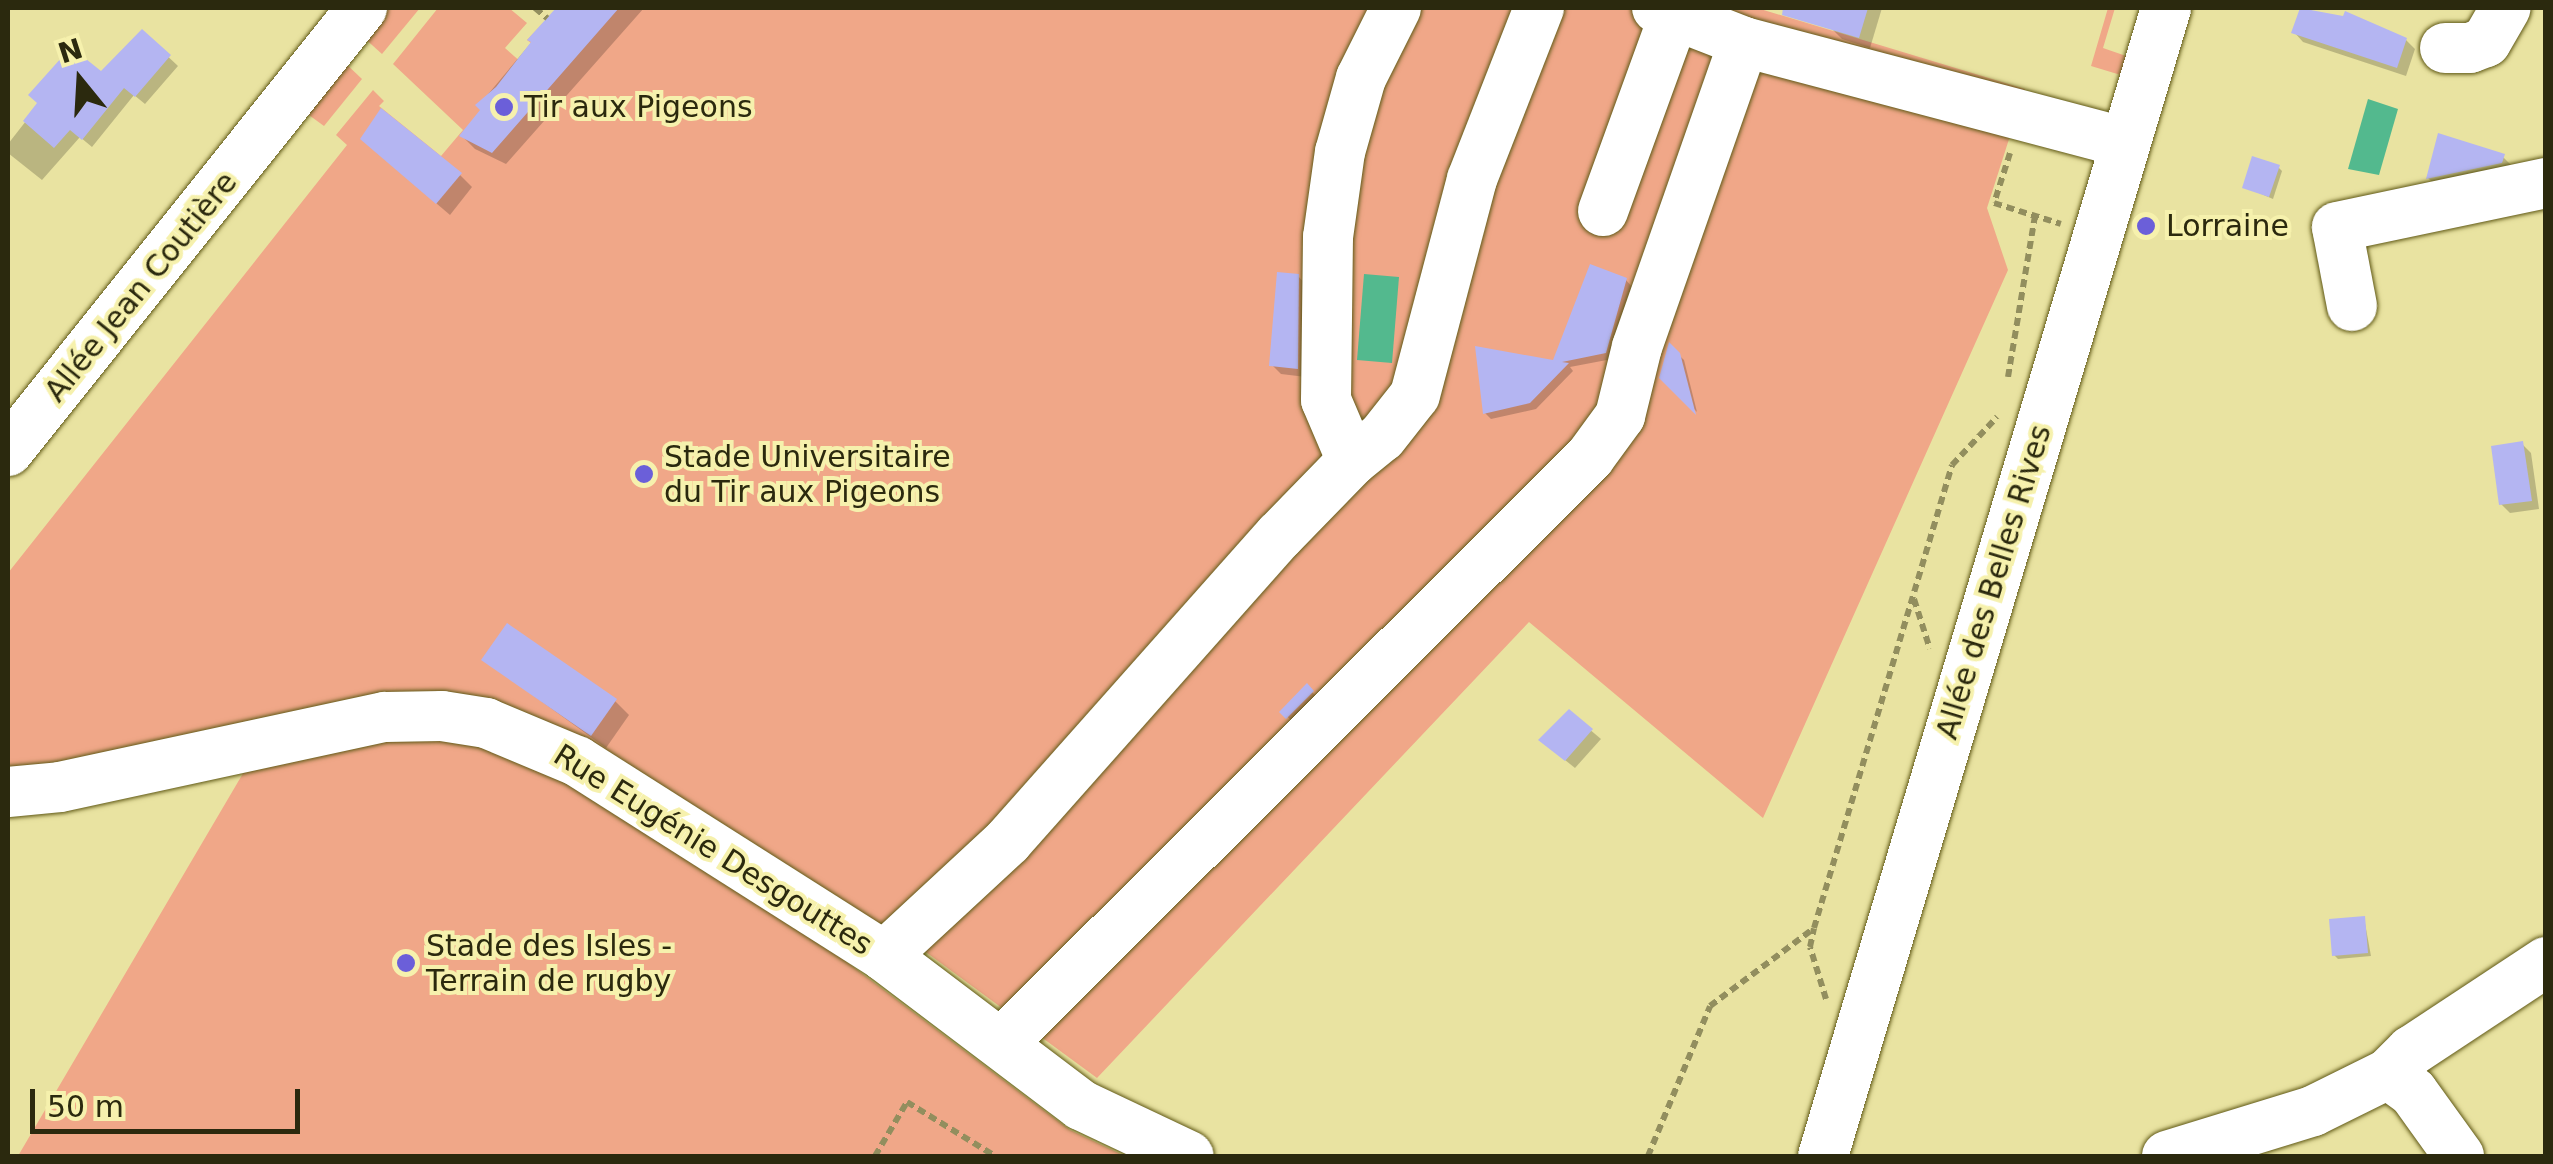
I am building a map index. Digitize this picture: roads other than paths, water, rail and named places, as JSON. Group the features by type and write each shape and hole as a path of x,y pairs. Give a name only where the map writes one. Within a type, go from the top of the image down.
{"street":[{"name":"Allée Jean Coutière","path":"8,452 362,8"},
{"path":"1352,461 1326,400 1328,238 1340,152 1360,78 1396,8"},
{"path":"884,956 1008,840 1280,536 1352,461 1382,437 1415,395 1472,179 1539,8"},
{"name":"Allée des Belles Rives","path":"1823,1156 2166,8"},
{"path":"2445,48 2470,48 2486,42 2506,8"},
{"path":"1603,210 1669,10 1744,42 2125,143"},
{"path":"1002,1043 1590,458 1620,416 1637,346 1744,42"},
{"path":"2352,306 2337,228 2546,183"},
{"name":"Rue Eugénie Desgouttes","path":"8,792 60,786 385,717 442,716 486,722 577,761 884,956 1081,1105 1189,1156"},
{"path":"2167,1156 2313,1111 2388,1074 2411,1051 2546,962"},
{"path":"2388,1074 2413,1092 2459,1156"}],"place":[{"name":"Tir aux Pigeons","path":"504,107"},
{"name":"Lorraine","path":"2146,226"},
{"name":"Stade Universitaire du Tir aux Pigeons","path":"644,474"},
{"name":"Stade des Isles - Terrain de rugby","path":"406,963"}]}
